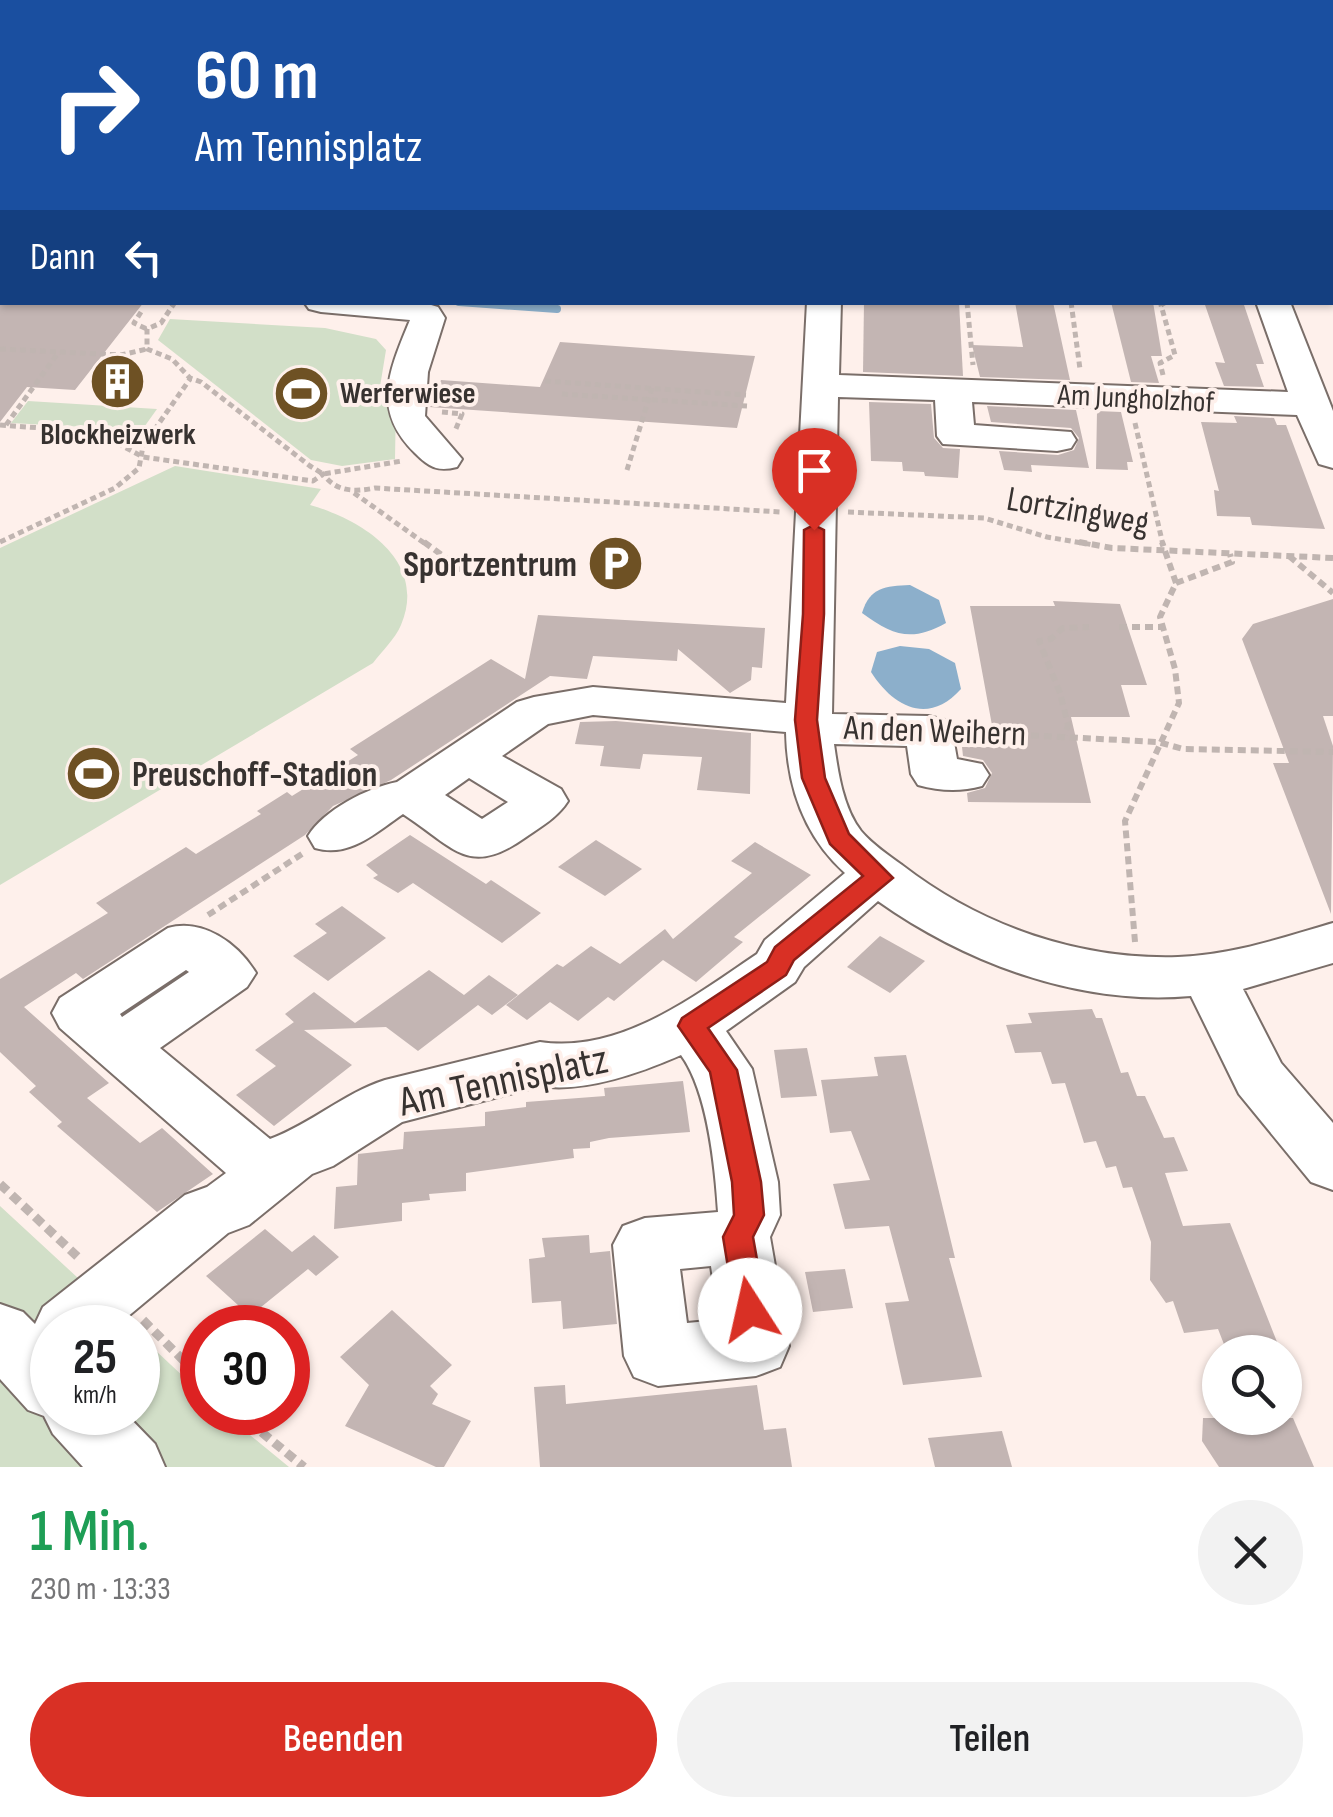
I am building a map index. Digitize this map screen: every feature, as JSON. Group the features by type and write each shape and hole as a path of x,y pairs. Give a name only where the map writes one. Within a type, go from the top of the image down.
{"street":[{"path":"366,305 397,307 426,314 428,318 413,363 404,410 408,424 430,458"},
{"path":"824,305 814,510 814,606 806,720 814,778 839,838 880,878 915,903 977,936 1048,961 1134,977 1209,976 1307,953 1333,942"},
{"path":"1274,305 1306,387 1308,404 1333,456"},
{"name":"Am Jungholzhof","path":"821,385 1308,404"},
{"name":"Am Jungholzhof","path":"964,390 954,399 956,436 1057,440"},
{"name":"An den Weihern","path":"333,836 391,798 410,796 534,712 563,704 593,701 806,720 845,732 928,731"},
{"path":"928,731 935,774 965,775"},
{"path":"410,796 483,843 543,802 469,756"},
{"name":"Am Tennisplatz","path":"93,1305 207,1213 227,1206 291,1157 385,1102 499,1072 604,1058 692,1026 761,980 863,886 880,878"},
{"path":"187,942 80,1013 270,1175"},
{"path":"1209,976 1260,1078 1333,1165"},
{"path":"692,1026 724,1070 749,1215 738,1237"},
{"path":"99,1435 130,1467"}],"path":[{"path":"147,329 161,323 173,305"},
{"path":"964,390 975,384 967,305"},
{"path":"1071,305 1086,395"},
{"path":"1162,305 1175,356 1160,363 1170,400"},
{"path":"141,312 134,322 147,329"},
{"path":"147,329 147,349"},
{"path":"0,349 121,356 147,349 171,358 190,378"},
{"path":"3,425 59,352"},
{"path":"2,538 115,488 139,468 142,446 190,378"},
{"path":"190,378 201,382 334,486 353,492 465,572"},
{"path":"545,381 746,395"},
{"path":"628,470 652,388"},
{"path":"562,394 747,406"},
{"path":"1129,398 1176,584"},
{"path":"3,425 96,432 143,457 312,480 323,474 430,458"},
{"name":"Lortzingweg","path":"353,492 375,488 780,512 984,518 1069,542 1166,551 1333,558"},
{"path":"1134,977 1135,942 1125,820 1179,703 1160,617 1176,584 1232,562 1230,554"},
{"path":"1290,556 1333,593"},
{"name":"An den Weihern","path":"1065,735 1068,725 1061,695 1039,641 1051,639 1063,628 1089,627"},
{"path":"1119,627 1163,627"},
{"name":"An den Weihern","path":"928,731 1065,735 1158,742 1184,750 1333,752"},
{"path":"187,942 192,926 333,836"},
{"path":"265,1435 304,1467"}],"green space":[{"name":"Werferwiese","path":"170,319 325,328 376,339 386,350 378,399 396,399 395,459 342,466 311,460 158,340"},
{"path":"28,401 157,409 142,430 11,423"},
{"name":"Preuschoff-Stadion","path":"175,466 321,489 310,505 369,533 398,563 406,581 407,602 401,625 373,663 0,885 0,548"},
{"path":"0,1206 107,1305 30,1305 30,1435 160,1435 160,1355 180,1373 180,1435 250,1435 289,1467 0,1467"}],"water":[{"path":"910,585 939,600 946,623 923,633 903,634 862,613 874,593"},
{"path":"900,646 929,649 955,663 961,689 937,707 913,708 901,703 871,672 877,652"}],"building":[{"path":"0,305 142,305 75,390 27,387 0,422"},
{"path":"864,305 959,305 963,376 863,372"},
{"path":"1016,305 1054,305 1070,380 980,377 972,345 1023,347"},
{"path":"1112,305 1154,305 1162,356 1151,356 1159,383 1131,382"},
{"path":"1205,305 1244,305 1264,364 1256,364 1264,387 1224,386 1215,362 1225,363"},
{"path":"560,342 755,356 737,428 429,407 441,380 540,387"},
{"path":"869,402 931,404 934,438 943,448 960,449 958,478 903,471 902,462 871,461"},
{"path":"987,406 1076,410 1089,468 1031,465 1032,472 1004,470 999,451 1058,455 1074,450 1079,438 1071,428 991,422"},
{"path":"1097,411 1121,412 1133,462 1127,462 1128,470 1096,469"},
{"path":"1234,416 1274,418 1277,425 1286,425 1325,529 1252,525 1250,517 1217,516 1214,490 1219,491 1201,422 1237,423"},
{"path":"1333,599 1333,716 1323,716 1333,746 1331,914 1273,763 1289,763 1242,639 1253,624"},
{"path":"1053,601 1120,604 1147,685 1121,685 1130,717 1071,717 1091,803 968,802 967,793 985,788 992,773 983,760 963,756 962,747 996,747 970,606 1055,606"},
{"path":"538,615 765,628 762,668 752,667 751,680 730,693 678,649 677,661 593,656 587,679 550,676 391,780 333,806 305,835 83,979 76,973 24,1007 109,1083 87,1098 140,1143 162,1128 213,1174 157,1212 57,1126 62,1122 29,1092 36,1086 0,1052 0,979 108,913 96,903 186,847 196,854 261,814 257,811 287,792 292,796 358,755 350,749 491,659 525,679"},
{"path":"616,721 751,733 750,794 697,790 702,757 643,754 640,769 600,766 604,746 575,744 580,722"},
{"path":"410,835 486,884 491,880 541,913 502,943 413,883 398,893 373,878 378,875 366,865"},
{"path":"596,840 642,869 605,896 558,867"},
{"path":"755,842 811,875 734,937 743,942 696,982 663,960 614,1001 608,997 578,1021 550,1002 527,1020 506,1005 557,964 563,967 591,946 620,964 665,929 673,939 752,873 731,861"},
{"path":"342,906 386,938 328,981 293,956 327,933 315,924"},
{"path":"880,936 925,961 890,993 847,967"},
{"path":"429,970 464,995 489,975 518,995 492,1015 478,1005 418,1051 386,1027 304,1030 352,1065 274,1126 236,1095 276,1066 255,1050 294,1022 285,1014 314,992 355,1023"},
{"path":"1092,1009 1096,1018 1102,1018 1121,1073 1128,1072 1137,1096 1145,1096 1164,1138 1174,1137 1188,1171 1165,1173 1183,1226 1230,1223 1274,1335 1220,1335 1218,1329 1184,1333 1173,1301 1166,1303 1150,1280 1151,1242 1132,1187 1123,1188 1116,1166 1106,1168 1096,1141 1084,1143 1065,1083 1052,1084 1041,1052 1015,1053 1006,1025 1032,1023 1028,1013"},
{"path":"807,1048 817,1096 781,1098 774,1050"},
{"path":"906,1055 955,1258 949,1258 982,1377 903,1385 885,1303 909,1301 889,1226 845,1229 833,1184 870,1180 851,1131 830,1133 821,1080 878,1076 874,1057"},
{"path":"683,1081 690,1132 609,1138 590,1142 590,1148 573,1149 574,1158 466,1173 466,1191 429,1194 430,1200 402,1203 402,1221 334,1229 336,1187 357,1185 358,1154 403,1149 404,1132 485,1126 485,1112 526,1107 526,1102 605,1096 604,1088"},
{"path":"265,1229 292,1252 314,1235 339,1257 316,1276 308,1269 264,1305 238,1305 206,1276"},
{"path":"589,1235 590,1253 610,1251 617,1324 563,1329 561,1301 532,1303 529,1259 545,1257 542,1238"},
{"path":"845,1269 853,1308 813,1312 805,1272"},
{"path":"392,1310 452,1365 430,1386 438,1394 432,1404 471,1421 444,1467 436,1467 345,1426 369,1385 340,1357"},
{"path":"565,1385 566,1404 757,1385 764,1430 786,1428 792,1467 540,1467 534,1387"},
{"path":"1002,1431 1012,1467 935,1467 928,1438"},
{"path":"1202,1435 1300,1435 1314,1467 1219,1467 1202,1441"}],"waterway":[{"path":"501,305 557,309"}],"place":[{"name":"Blockheizwerk","path":"118,381"},
{"name":"Werferwiese","path":"301,393"},
{"name":"Sportzentrum","path":"616,564"},
{"name":"Preuschoff-Stadion","path":"93,774"}],"route":[{"path":"750,1310 738,1237 749,1215 746,1182 724,1070 692,1026 746,992 863,886 880,878 839,838 814,778 806,720 813,638 814,530"}]}
